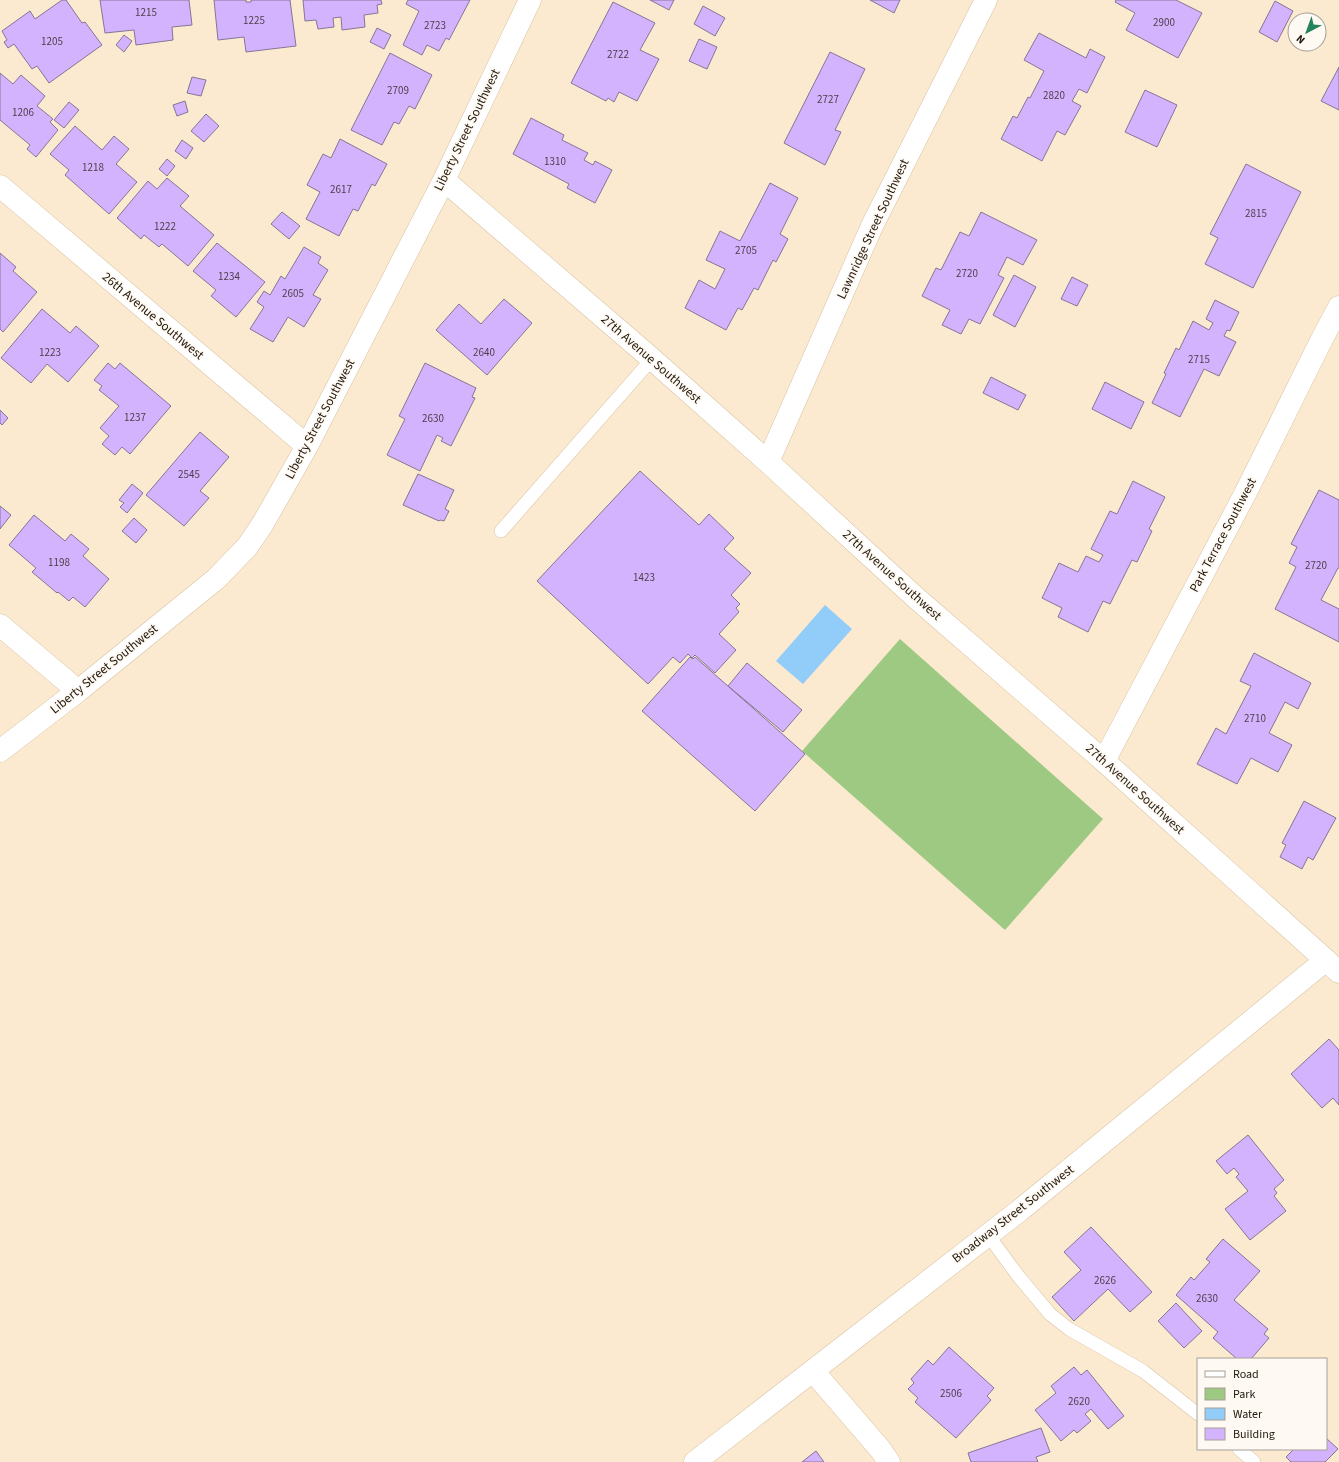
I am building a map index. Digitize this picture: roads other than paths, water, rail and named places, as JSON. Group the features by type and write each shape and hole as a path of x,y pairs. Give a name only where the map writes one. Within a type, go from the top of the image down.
{"street":[{"name":"Liberty Street Southwest","path":"0,751 78,691 216,579 247,547 262,525 307,446 444,180 530,0"},
{"name":"Lawnridge Street Southwest","path":"768,462 872,226 986,0"},
{"name":"27th Avenue Southwest","path":"444,180 652,359 768,462 915,597 1104,761 1332,966"},
{"name":"26th Avenue Southwest","path":"0,186 307,446"},
{"name":"Park Terrace Southwest","path":"1104,761 1246,492 1339,307"},
{"path":"0,625 78,691"},
{"name":"Broadway Street Southwest","path":"695,1462 1332,966"},
{"path":"813,1370 880,1449 889,1462"}],"lane":[{"path":"502,531 652,359"},
{"path":"988,1235 1019,1278 1050,1314 1069,1329 1143,1371 1197,1413"},
{"path":"1240,1450 1254,1462"}],"water":[{"path":"825,605 852,629 803,684 776,661"}]}
